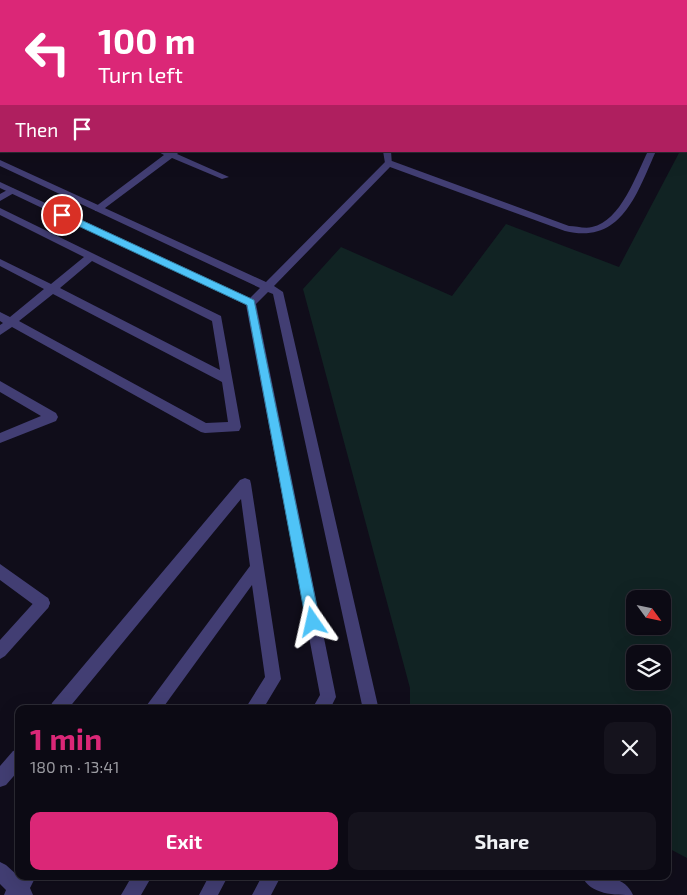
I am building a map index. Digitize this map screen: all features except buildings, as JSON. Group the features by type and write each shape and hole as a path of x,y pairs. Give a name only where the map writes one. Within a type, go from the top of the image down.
{"street":[{"path":"387,152 389,163"},
{"path":"389,163 568,229 593,231 607,225 621,212 651,152"},
{"path":"98,209 173,153 225,177"},
{"path":"0,163 278,292 370,705"},
{"path":"251,303 389,163"},
{"path":"0,185 251,303"},
{"path":"0,198 11,191"},
{"path":"0,211 217,319 235,427 205,428 0,316"},
{"path":"0,331 91,257"},
{"path":"0,262 227,379"},
{"path":"251,303 328,696 322,705"},
{"path":"0,386 52,417 0,438"},
{"path":"61,705 244,484 273,679 256,705"},
{"path":"155,705 256,569"},
{"path":"0,572 43,604 0,651"},
{"path":"0,779 15,762"},
{"path":"0,871 21,889"},
{"path":"130,895 140,880"},
{"path":"208,895 217,880"},
{"path":"261,895 270,880"},
{"path":"598,880 624,895"}],"shaded area":[{"path":"679,152 687,152 687,858 671,850 671,705 410,705 410,688 303,289 341,247 452,296 506,224 619,267"}],"route":[{"path":"62,215 251,303 313,622"}]}
